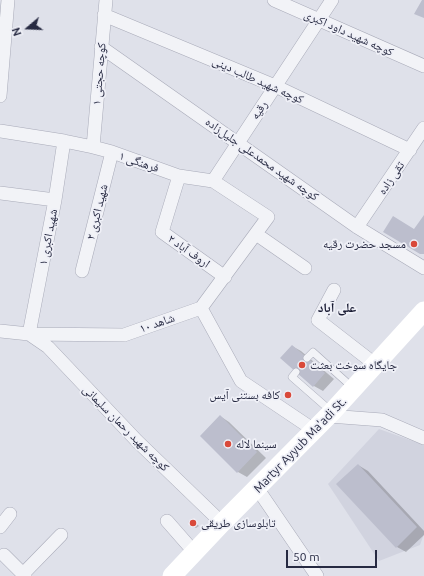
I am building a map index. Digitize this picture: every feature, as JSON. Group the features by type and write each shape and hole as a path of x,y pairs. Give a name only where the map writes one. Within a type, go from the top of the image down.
{"main road":[{"name":"Martyr Ayyub Ma'adi St.","path":"177,574 222,523 354,389 424,311"}],"street":[{"path":"0,96 8,0"},
{"name":"کوچه حجتی ۱","path":"93,147 106,0"},
{"name":"کوچه شهید داود اکبری","path":"274,0 424,66"},
{"name":"رقیه","path":"213,181 332,0"},
{"name":"کوچه شهید طالب دینی","path":"104,15 275,86 410,150"},
{"name":"کوچه شهید محمدعلی جلیل‌زاده","path":"102,47 357,227 424,268"},
{"name":"تقی زاده","path":"357,227 424,128"},
{"name":"فرهنگی ۱","path":"0,131 93,147 112,152 179,176 213,181 268,217 256,234"},
{"name":"شهید اکبری ۱","path":"29,334 55,200 64,141"},
{"name":"شهید اکبری ۲","path":"82,271 112,152"},
{"name":"اروف آباد ۲","path":"179,176 162,232 225,277"},
{"path":"0,193 55,200"},
{"path":"305,268 256,234 202,308 241,381 314,430"},
{"path":"334,290 318,320 376,365"},
{"name":"شاهد ۱۰","path":"0,332 29,334 124,335 202,308"},
{"name":"کوچه شهید رحمان سلیمانی","path":"29,334 48,347 137,441 222,523"},
{"path":"330,414 382,420 424,438"},
{"path":"257,488 317,576"},
{"path":"0,526 10,514"},
{"path":"166,521 194,553"},
{"path":"1,555 24,575 61,535"}],"lane":[{"path":"308,358 313,352 354,389"},
{"path":"296,372 292,377 330,414"}],"shaded area":[{"path":"379,429 424,445 424,534 420,545 379,561 328,484"}],"building":[{"path":"422,0 424,0 424,18 414,14"},
{"name":"مسجد حضرت رقیه","path":"424,215 424,254 420,254 383,232 393,216 414,229"},
{"name":"جایگاه سوخت بعثت","path":"292,345 325,373 313,387 280,358"},
{"name":"سینما لاله","path":"220,415 257,452 237,473 200,436"},
{"path":"358,464 417,527 396,548 336,484"},
{"name":"تابلوسازی طریقی","path":"192,518 197,524 193,528 188,522"}],"place":[{"name":"مسجد حضرت رقیه","path":"414,244"},
{"name":"جایگاه سوخت بعثت","path":"302,365"},
{"name":"کافه بستنی آیس","path":"288,395"},
{"name":"سینما لاله","path":"228,444"},
{"name":"تابلوسازی طریقی","path":"193,523"}],"district":[{"name":"علی آباد","path":"337,308"}]}
